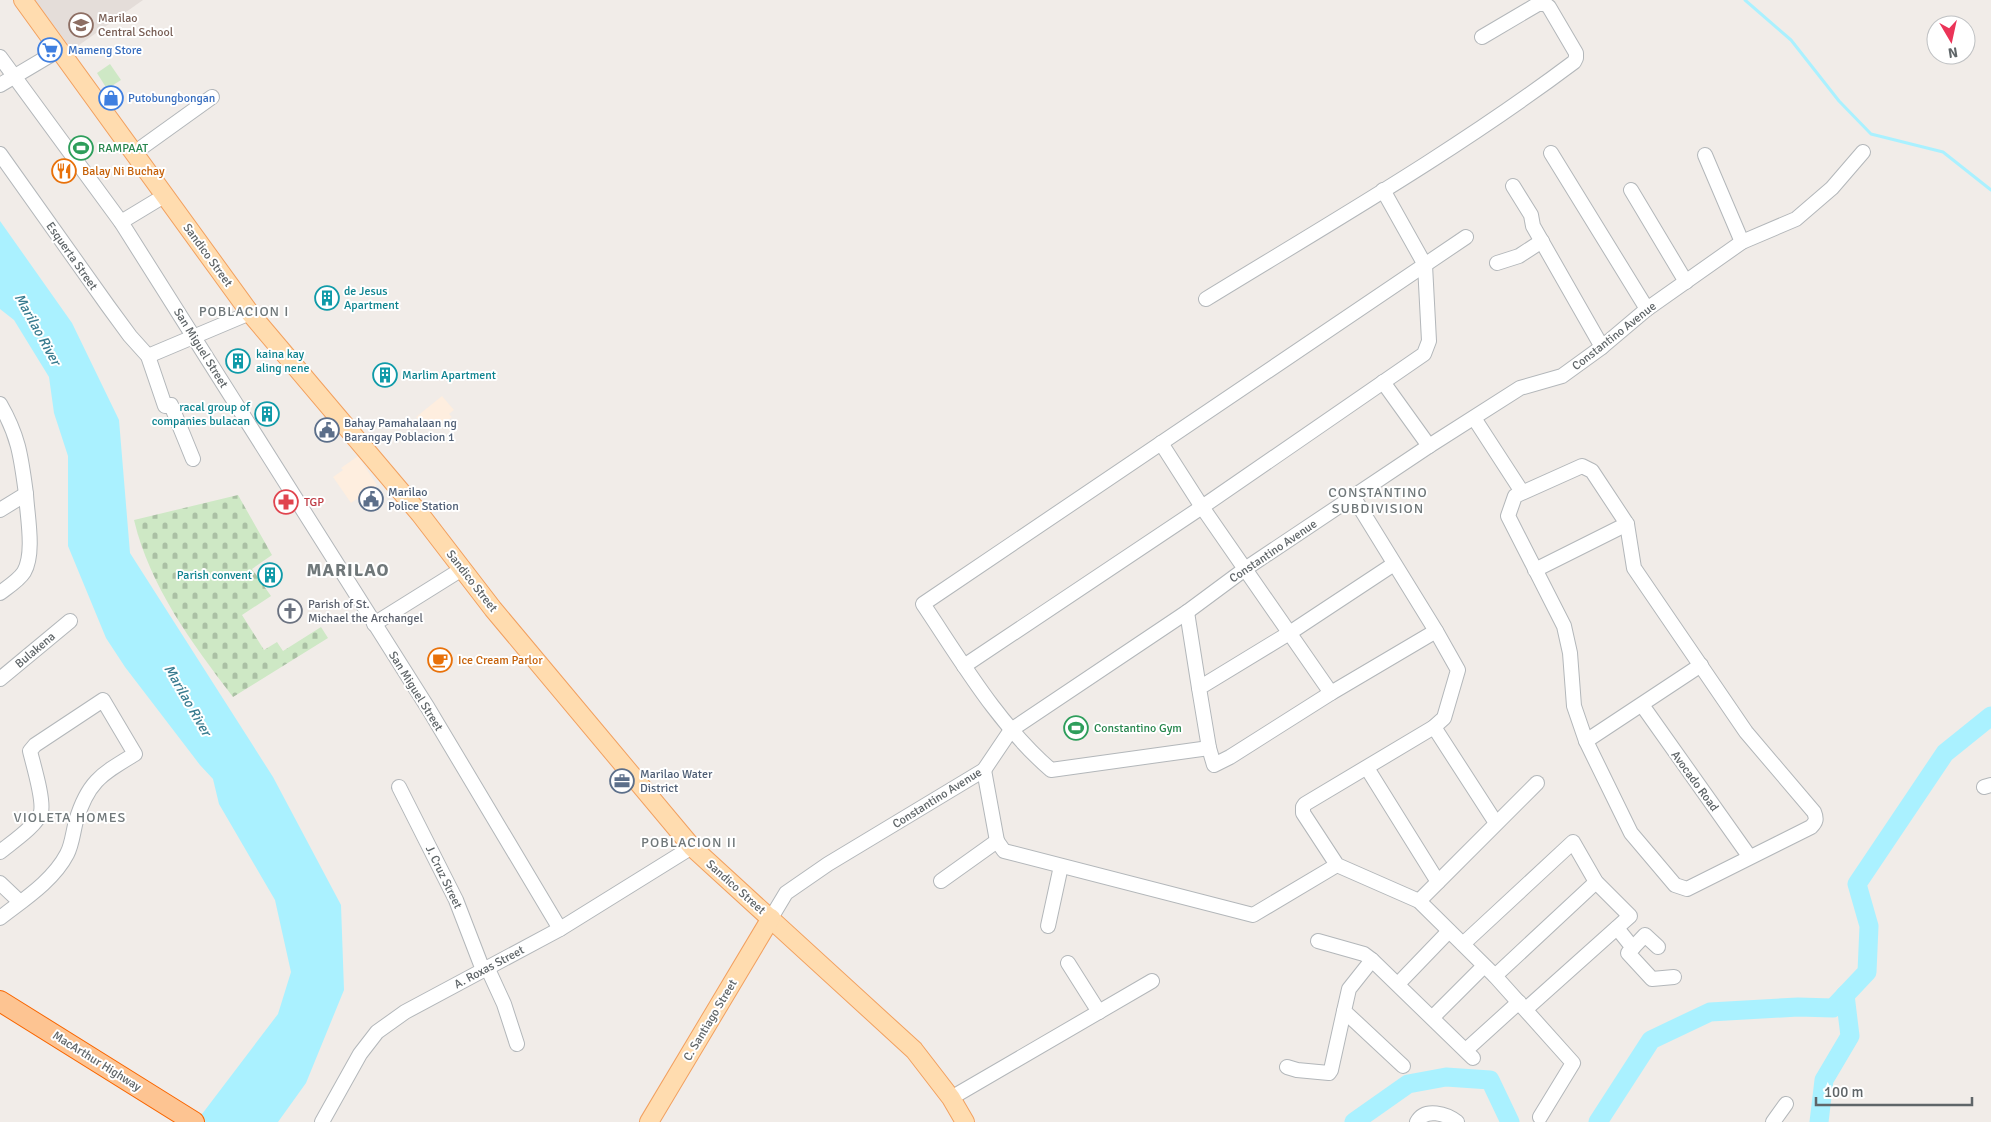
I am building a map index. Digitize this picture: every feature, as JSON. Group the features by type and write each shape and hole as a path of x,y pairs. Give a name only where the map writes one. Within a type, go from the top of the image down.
{"highway":[{"name":"MacArthur Highway","path":"0,1001 192,1121"}],"main road":[{"name":"Sandico Street","path":"23,0 250,312 420,514 499,617 692,847 914,1050 951,1098 965,1122"},
{"name":"C. Santiago Street","path":"649,1122 771,918"}],"street":[{"path":"1206,299 1383,190 1530,95 1574,62 1576,58 1576,53 1549,7 1544,4 1538,4 1482,37"},
{"path":"0,85 59,50"},
{"name":"San Miguel Street","path":"0,57 121,222 428,708 560,929"},
{"path":"134,153 212,97"},
{"name":"Constantino Avenue","path":"771,918 786,893 828,864 984,770 1011,730 1187,612 1245,569 1354,498 1429,446 1520,388 1562,376 1602,347 1647,309 1742,242 1796,219 1832,188 1863,152"},
{"path":"1550,153 1647,309"},
{"name":"Esquerta Street","path":"0,154 108,306 130,336 148,356"},
{"path":"1705,155 1742,242"},
{"path":"1513,186 1531,215 1533,226 1602,347"},
{"path":"964,666 1202,507 1382,382 1419,359 1428,348 1429,341 1425,266 1383,190"},
{"path":"1631,190 1686,282"},
{"path":"121,222 164,196"},
{"path":"1209,748 1053,771 1011,730 964,666 924,604 1466,237"},
{"path":"1496,263 1519,256 1542,241"},
{"path":"193,459 171,405 165,406 148,356 250,312"},
{"path":"1382,382 1429,446"},
{"path":"0,404 19,445 26,494 30,549 24,572 0,593"},
{"path":"1471,420 1519,494"},
{"path":"1161,443 1202,507 1291,632 1331,693"},
{"path":"1582,466 1592,471 1627,524 1634,568 1746,732 1814,812 1816,818 1815,823 1811,827 1749,856 1693,887 1687,889 1675,885 1631,833 1586,741 1574,706 1570,653 1564,626 1508,516 1519,494 1582,466"},
{"path":"0,510 26,494"},
{"path":"1354,498 1436,630 1458,670 1444,718 1434,727 1303,807 1303,813 1336,865 1419,901 1489,971 1573,1063 1540,1117"},
{"path":"1535,570 1627,524"},
{"path":"1200,688 1291,632 1394,564"},
{"path":"374,624 462,569"},
{"path":"1187,612 1209,748 1214,765 1436,630"},
{"name":"Bulakena","path":"0,679 70,621"},
{"path":"1586,741 1642,706 1701,665"},
{"path":"0,852 33,824 41,812 37,778 30,751 35,745 103,700 135,754 101,775 87,792 76,820 68,853 56,871 0,918"},
{"name":"Avocado Road","path":"1642,706 1749,856"},
{"path":"1434,727 1496,823"},
{"path":"1367,768 1438,882"},
{"path":"984,770 997,841 1004,851 1254,916 1336,865"},
{"path":"1419,901 1537,783"},
{"name":"J. Cruz Street","path":"399,787 456,900 485,968 504,1004 517,1044"},
{"path":"941,882 997,841"},
{"path":"1318,941 1364,954 1433,1017 1470,1054 1522,1006 1630,916 1596,882 1572,842 1463,944"},
{"name":"A. Roxas Street","path":"322,1122 360,1054 377,1032 405,1012 560,929 692,847"},
{"path":"1048,926 1061,866"},
{"path":"1433,1017 1596,882"},
{"path":"0,883 20,902"},
{"path":"1617,928 1633,948"},
{"path":"1398,984 1449,931"},
{"path":"1658,948 1645,935 1628,954 1652,979 1674,977"},
{"path":"1287,1067 1297,1070 1329,1073 1332,1070 1349,989 1372,960"},
{"path":"1068,962 1099,1012"},
{"path":"951,1098 1152,981"},
{"path":"1344,1011 1403,1066"},
{"path":"1773,1122 1786,1104"},
{"path":"1417,1122 1424,1114 1432,1113 1451,1117 1458,1122"}],"shaded area":[{"name":"Marilao Central School","path":"35,0 143,0 72,50"},
{"path":"442,396 454,410 449,414 452,417 442,425 437,420 426,429 416,417"},
{"path":"358,456 377,485 351,503 333,477 343,470 341,468"}],"green space":[{"path":"110,64 121,80 107,89 97,73"},
{"path":"238,495 272,555 252,569 271,596 242,615 264,650 277,642 283,651 321,627 328,638 233,697 202,656 174,613 150,568 134,520"}],"water":[{"name":"Marilao River","path":"0,221 72,323 119,420 130,553 273,777 341,905 344,990 306,1083 278,1122 196,1122 278,1014 291,972 275,900 219,804 213,779 200,765 125,667 106,638 68,546 68,456 54,413 49,377 14,320 0,309"}],"waterway":[{"path":"1745,0 1791,40 1839,101 1871,134 1943,152 1991,190"},
{"path":"1598,1122 1651,1040 1710,1012 1798,1007 1833,1008 1867,972 1869,926 1857,884 1945,753 1991,716"},
{"path":"1819,1122 1824,1080 1850,1036 1845,995"},
{"path":"1354,1122 1408,1084 1446,1077 1490,1080 1510,1122"}],"place":[{"name":"Marilao Central School","path":"81,25"},
{"name":"Mameng Store","path":"50,50"},
{"name":"Putobungbongan","path":"111,98"},
{"name":"RAMPAAT","path":"81,148"},
{"name":"Balay Ni Buchay","path":"64,171"},
{"name":"de Jesus Apartment","path":"327,298"},
{"name":"kaina kay aling nene","path":"238,361"},
{"name":"Marlim Apartment","path":"385,375"},
{"name":"racal group of companies bulacan","path":"267,414"},
{"name":"Bahay Pamahalaan ng Barangay Poblacion 1","path":"327,430"},
{"name":"Marilao Police Station","path":"371,499"},
{"name":"TGP","path":"286,502"},
{"name":"Parish convent","path":"270,575"},
{"name":"Parish of St. Michael the Archangel","path":"290,611"},
{"name":"Ice Cream Parlor","path":"440,660"},
{"name":"Constantino Gym","path":"1076,728"},
{"name":"Marilao Water District","path":"622,781"}],"district":[{"name":"POBLACION I","path":"244,311"},
{"name":"CONSTANTINO SUBDIVISION","path":"1378,500"},
{"name":"MARILAO","path":"348,570"},
{"name":"VIOLETA HOMES","path":"70,817"},
{"name":"POBLACION II","path":"689,842"}]}
